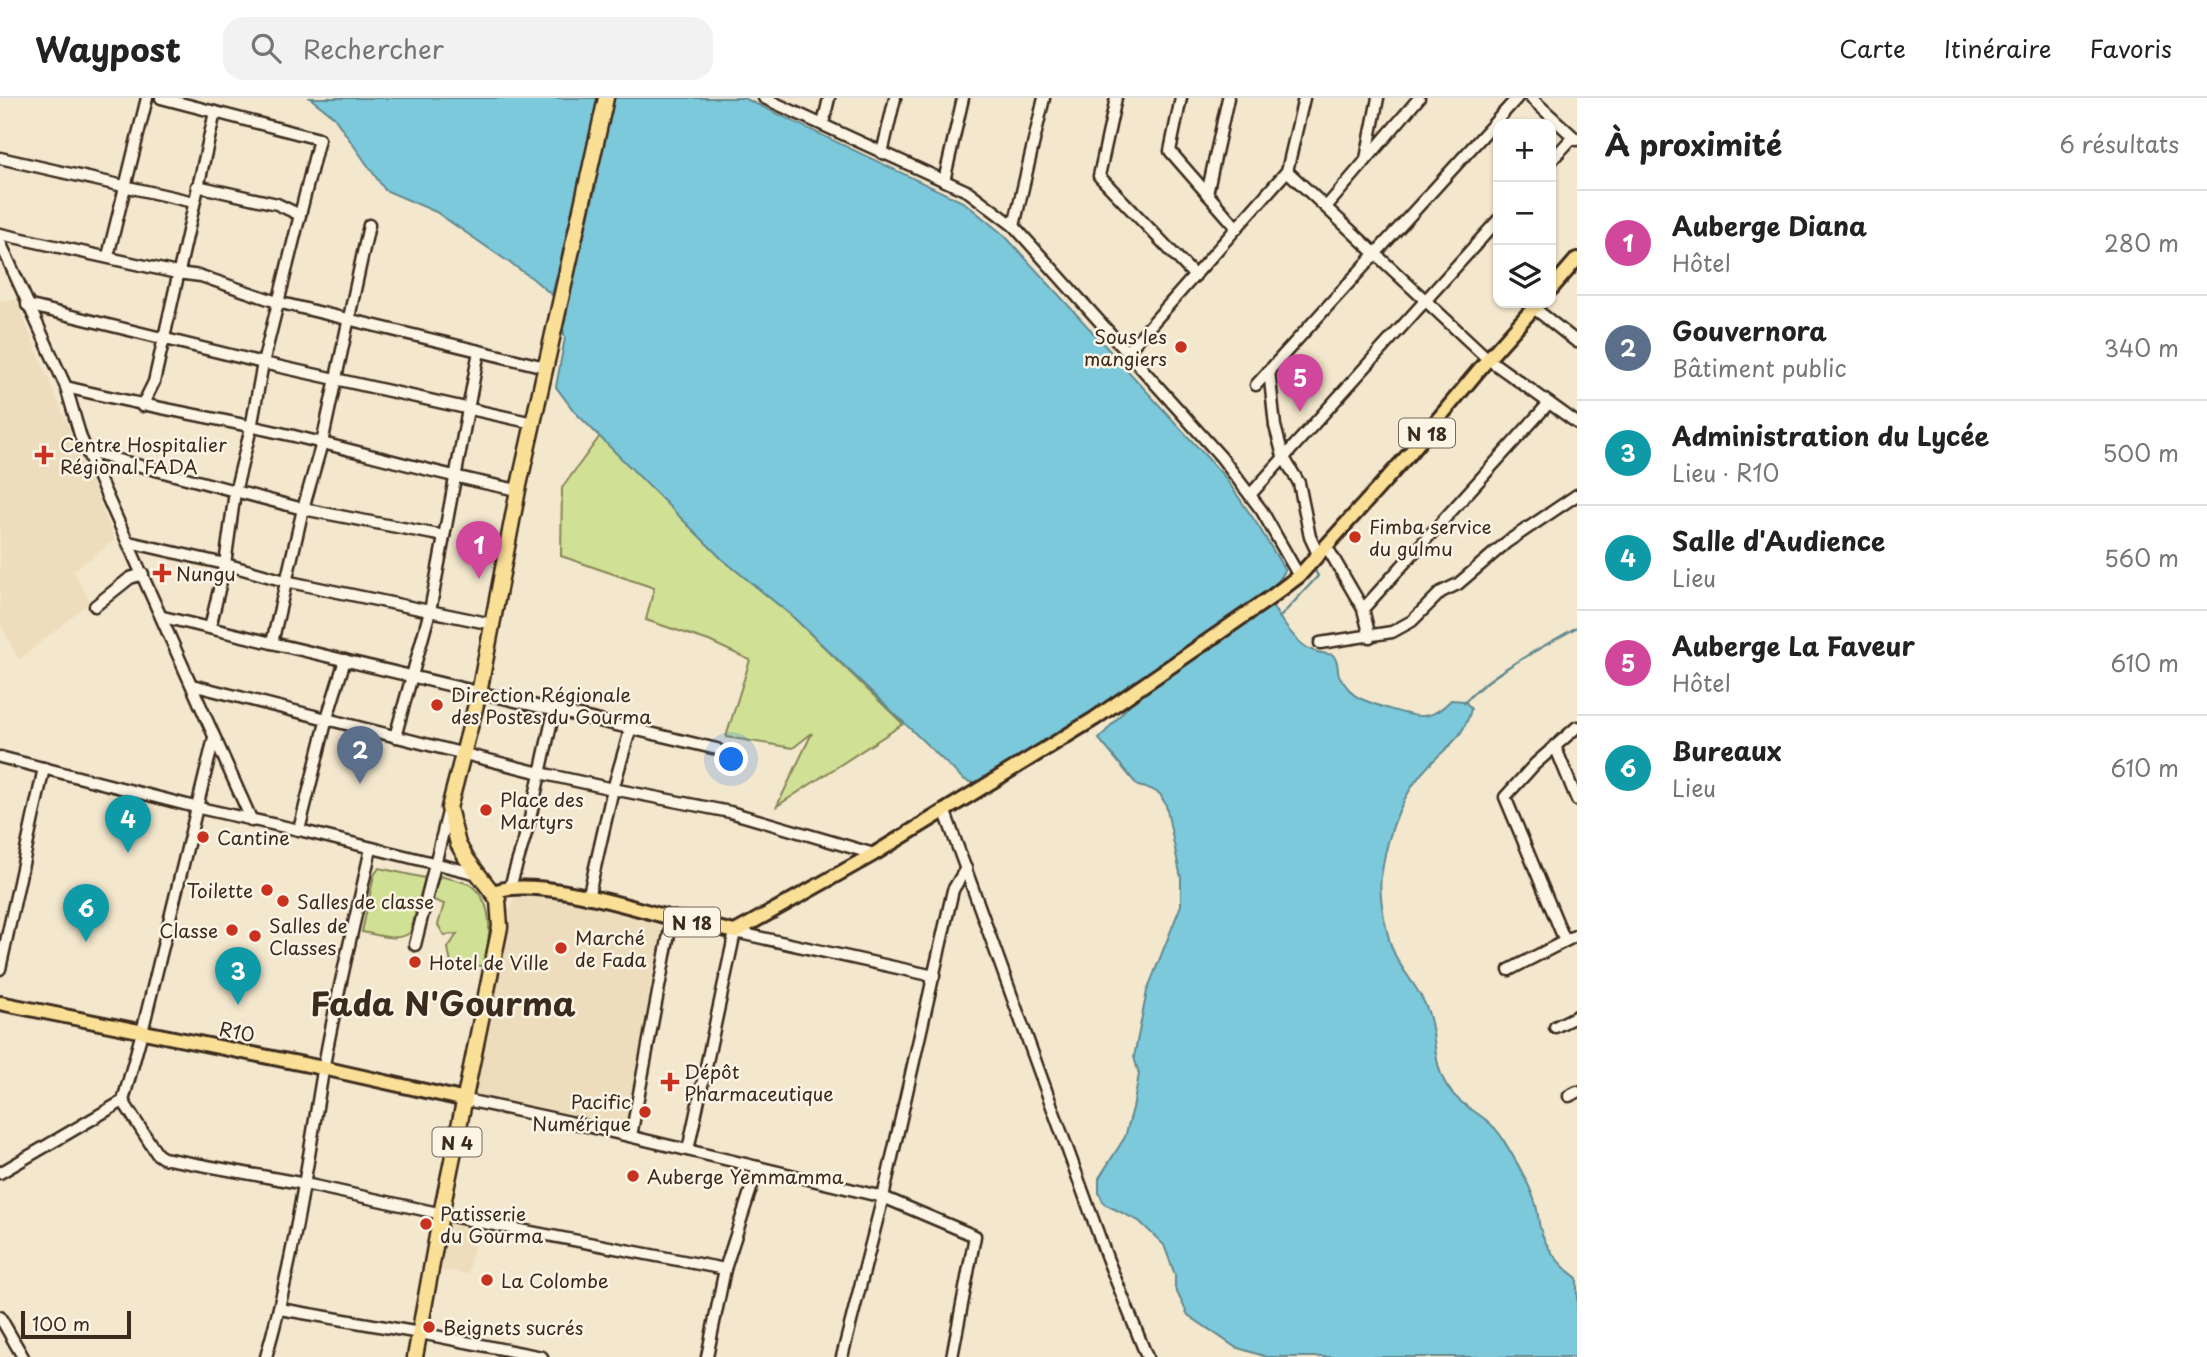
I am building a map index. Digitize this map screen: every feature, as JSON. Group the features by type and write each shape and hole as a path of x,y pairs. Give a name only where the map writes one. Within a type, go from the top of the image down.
{"highway":[{"name":"N 4","path":"415,1357 441,1214 500,927 500,909 493,892 458,844 449,808 479,693 518,490 607,98"}],"main road":[{"path":"1556,283 1577,259"},
{"name":"N 18","path":"493,892 510,887 531,886 735,932 874,854 1148,684 1313,562 1533,308"},
{"name":"R10","path":"0,1003 323,1068 466,1100"}],"street":[{"path":"108,256 148,98"},
{"path":"161,98 319,139 263,362 251,428 235,492 225,564 210,628"},
{"path":"764,98 969,192 1014,226 1221,457 1262,511 1363,609 1370,637"},
{"path":"823,124 829,98"},
{"path":"883,153 895,98"},
{"path":"944,181 963,98"},
{"path":"1014,226 1044,98"},
{"path":"1116,98 1099,176 1195,276"},
{"path":"1181,98 1170,151 1237,228"},
{"path":"1207,194 1228,98"},
{"path":"1127,352 1287,172 1304,98"},
{"path":"1365,162 1378,98"},
{"path":"1326,207 1419,98"},
{"path":"1256,385 1517,98"},
{"path":"1531,98 1575,139 1556,157"},
{"path":"142,406 154,382 215,112"},
{"path":"0,158 194,202"},
{"path":"1287,172 1488,359 1577,423"},
{"path":"197,186 277,204 300,215"},
{"path":"272,643 303,509 322,443 369,225"},
{"path":"1250,495 1493,226"},
{"path":"0,234 177,273 201,275 277,302 545,368"},
{"path":"0,242 66,387 81,438 252,821"},
{"path":"27,305 533,423"},
{"path":"1539,308 1577,342"},
{"path":"395,737 430,611 478,351"},
{"path":"1269,370 1275,426 1283,457 1299,483 1313,562"},
{"path":"66,387 142,406 322,443 456,478 518,490"},
{"path":"1363,609 1549,402"},
{"path":"88,452 303,509 444,536"},
{"path":"1320,643 1392,632 1412,621 1441,592 1458,583 1507,542 1577,495"},
{"path":"129,542 285,581 492,624"},
{"path":"95,606 130,578 143,574"},
{"path":"163,617 717,749"},
{"path":"299,830 327,718 345,660"},
{"path":"192,685 540,773 730,811 874,854"},
{"path":"510,887 552,720"},
{"path":"588,898 612,789 631,727"},
{"path":"1565,941 1505,797 1535,764 1577,727"},
{"path":"0,1173 123,1101 214,738"},
{"path":"1555,746 1577,800"},
{"path":"0,757 252,821 478,874"},
{"path":"0,969 44,768"},
{"path":"415,945 449,808"},
{"path":"945,812 1121,1295 1147,1357"},
{"path":"267,1357 280,1308 305,1184 323,1068 371,848"},
{"path":"842,1357 883,1197 953,890 967,868"},
{"path":"631,1136 672,918"},
{"path":"688,1150 735,932 934,976"},
{"path":"1509,970 1577,935"},
{"path":"1555,1027 1577,1016"},
{"path":"466,1100 631,1136 883,1197 975,1236 952,1357"},
{"path":"123,1101 160,1157 725,1269"},
{"path":"707,1357 725,1269 758,1167"},
{"path":"280,1308 542,1357"},
{"path":"0,1317 23,1357"}],"shaded area":[{"path":"0,300 16,300 115,540 73,571 90,602 19,660 0,622"},
{"path":"531,891 662,925 626,1124 474,1096 514,896"},
{"path":"441,1214 479,1222 468,1274 431,1269"}],"green space":[{"path":"600,436 722,559 791,615 903,724 777,806 812,733 793,748 726,737 750,660 709,641 646,620 654,588 561,556 562,488"},
{"path":"379,868 425,878 410,933 404,936 386,937 362,932 374,875"},
{"path":"440,876 472,886 485,903 489,935 483,966 451,964 448,948 457,934 444,935 438,925 444,904 431,899"}],"water":[{"path":"310,98 599,98 590,144 602,149 614,98 744,98 965,203 1005,236 1224,476 1285,570 1270,599 1288,630 1298,641 1305,647 1333,655 1343,682 1352,693 1364,700 1417,716 1435,713 1451,700 1465,701 1471,709 1460,733 1420,775 1403,802 1387,846 1380,885 1382,905 1395,955 1427,1009 1442,1077 1452,1094 1495,1128 1501,1136 1532,1194 1546,1242 1560,1262 1577,1278 1577,1357 1267,1357 1235,1347 1188,1315 1175,1288 1175,1275 1164,1245 1139,1221 1104,1204 1099,1193 1099,1178 1125,1137 1139,1074 1134,1057 1147,991 1181,905 1181,878 1166,805 1160,794 1138,786 1099,739 1146,686 983,788 963,779 791,615 722,559 574,411 556,387 565,338 562,325 596,186 581,181 552,295 532,278 436,212 385,190 333,116"}],"waterway":[{"path":"1280,617 1318,576 1313,567"},
{"path":"1464,703 1501,672 1577,627"}],"place":[{"name":"Sous les mangiers","path":"1181,347"},
{"name":"Auberge La Faveur","path":"1300,412"},
{"name":"Centre Hospitalier Régional FADA","path":"44,455"},
{"name":"Fimba service du gulmu","path":"1355,537"},
{"name":"Nungu","path":"162,573"},
{"name":"Auberge Diana","path":"479,579"},
{"name":"Direction Régionale des Postes du Gourma","path":"437,705"},
{"name":"Gouvernora","path":"360,784"},
{"name":"Place des Martyrs","path":"486,810"},
{"name":"Cantine","path":"203,837"},
{"name":"Salle d'Audience","path":"128,853"},
{"name":"Toilette","path":"267,890"},
{"name":"Salles de classe","path":"283,901"},
{"name":"Classe","path":"232,930"},
{"name":"Salles de Classes","path":"255,936"},
{"name":"Bureaux","path":"86,942"},
{"name":"Marché de Fada","path":"561,948"},
{"name":"Hotel de Ville","path":"415,962"},
{"name":"Administration du Lycée","path":"238,1005"},
{"name":"Dépôt Pharmaceutique","path":"670,1082"},
{"name":"Pacific Numérique","path":"645,1112"},
{"name":"Auberge Yemmamma","path":"633,1176"},
{"name":"Patisserie du Gourma","path":"426,1224"},
{"name":"La Colombe","path":"487,1280"},
{"name":"Beignets sucrés","path":"429,1327"}],"district":[{"name":"Fada N'Gourma","path":"443,1002"}]}
